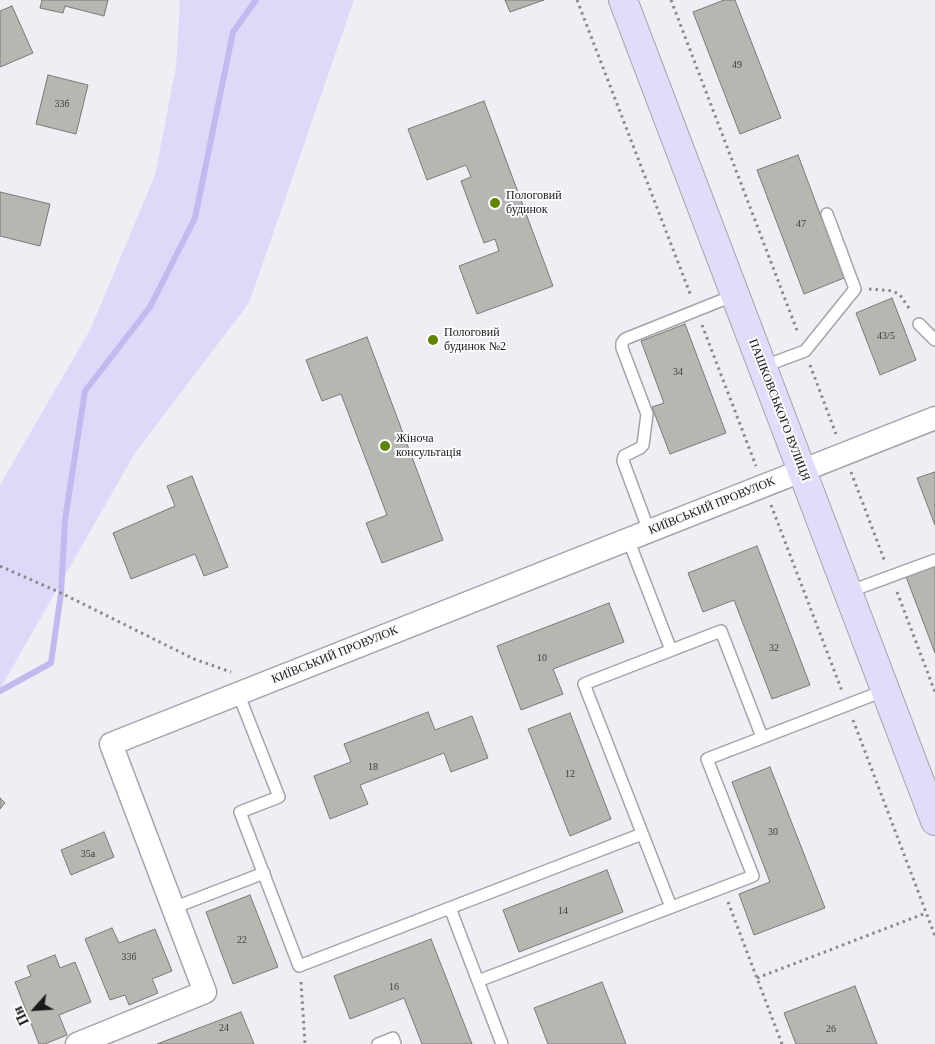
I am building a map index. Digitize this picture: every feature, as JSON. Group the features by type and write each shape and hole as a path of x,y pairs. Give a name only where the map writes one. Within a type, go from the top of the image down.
{"street":[{"name":"ПАШКОВСЬКОГО ВУЛИЦЯ","path":"623,0 935,820"},
{"name":"КИЇВСЬКИЙ ПРОВУЛОК","path":"77,1044 205,992 111,744 935,418"}],"lane":[{"path":"762,367 805,351 855,289 826,214"},
{"path":"649,530 623,461 624,456 643,446 647,414 622,348 622,343 625,339 735,295"},
{"path":"919,324 935,340"},
{"path":"628,539 671,650"},
{"path":"848,592 935,560"},
{"path":"670,907 584,684 721,631 762,738"},
{"path":"478,981 753,876 707,759 886,690"},
{"path":"238,693 279,797 240,812 300,966 642,834"},
{"path":"173,908 264,873"},
{"path":"450,908 502,1044"},
{"path":"378,1044 393,1038 395,1044"}],"path":[{"path":"855,289 893,291 900,295 919,324"},
{"path":"0,566 60,593 194,659 230,672"},
{"path":"722,887 782,1044"},
{"path":"757,978 926,913"},
{"path":"300,966 305,1044"}],"shaded area":[{"path":"180,0 354,0 249,303 135,453 0,689 0,485 90,330 155,175 176,67"}],"building":[{"path":"42,0 108,0 104,16 65,6 63,13 40,8"},
{"path":"505,0 544,0 510,12"},
{"path":"724,0 735,0 781,118 740,134 693,12"},
{"path":"12,6 33,53 0,67 0,11"},
{"path":"48,75 88,85 76,134 36,124"},
{"path":"484,101 553,286 477,314 459,266 499,251 495,239 484,243 461,181 471,177 466,165 427,180 408,129"},
{"path":"798,155 844,278 804,294 757,170"},
{"path":"0,192 50,204 40,246 0,236"},
{"path":"892,298 916,360 880,375 856,313"},
{"path":"685,324 726,433 670,454 652,407 664,403 641,341"},
{"path":"367,337 443,540 382,563 366,523 387,515 341,394 322,401 306,360"},
{"path":"935,472 935,525 917,478"},
{"path":"192,476 228,567 204,576 195,554 131,579 113,533 175,506 167,486"},
{"path":"757,546 810,685 772,699 734,600 703,612 688,573"},
{"path":"935,562 935,653 905,574"},
{"path":"609,603 624,642 553,669 563,694 521,710 497,646"},
{"path":"428,712 435,730 472,716 488,758 451,772 444,753 360,785 368,804 330,819 314,776 351,762 344,744"},
{"path":"570,713 611,819 570,836 528,729"},
{"path":"770,767 825,908 754,935 739,894 770,882 732,782"},
{"path":"0,798 5,803 0,809"},
{"path":"104,832 114,857 71,875 61,850"},
{"path":"607,870 623,912 519,952 503,910"},
{"path":"250,895 278,967 233,984 206,912"},
{"path":"112,928 119,943 155,929 172,971 152,979 158,993 129,1005 125,995 110,1000 85,939"},
{"path":"431,939 472,1044 422,1044 404,998 350,1019 334,976"},
{"path":"55,955 60,968 75,962 91,1002 59,1015 67,1035 45,1044 39,1044 15,982 31,976 27,966"},
{"path":"602,982 626,1044 548,1044 534,1008"},
{"path":"855,986 877,1044 796,1044 784,1013"},
{"path":"241,1012 254,1044 157,1044"}],"waterway":[{"path":"0,691 51,663 61,593 65,520 85,391 150,307 195,218 233,32 256,0"}],"place":[{"name":"Пологовий будинок","path":"495,203"},
{"name":"Пологовий будинок №2","path":"433,340"},
{"name":"Жіноча консультація","path":"385,446"}]}
